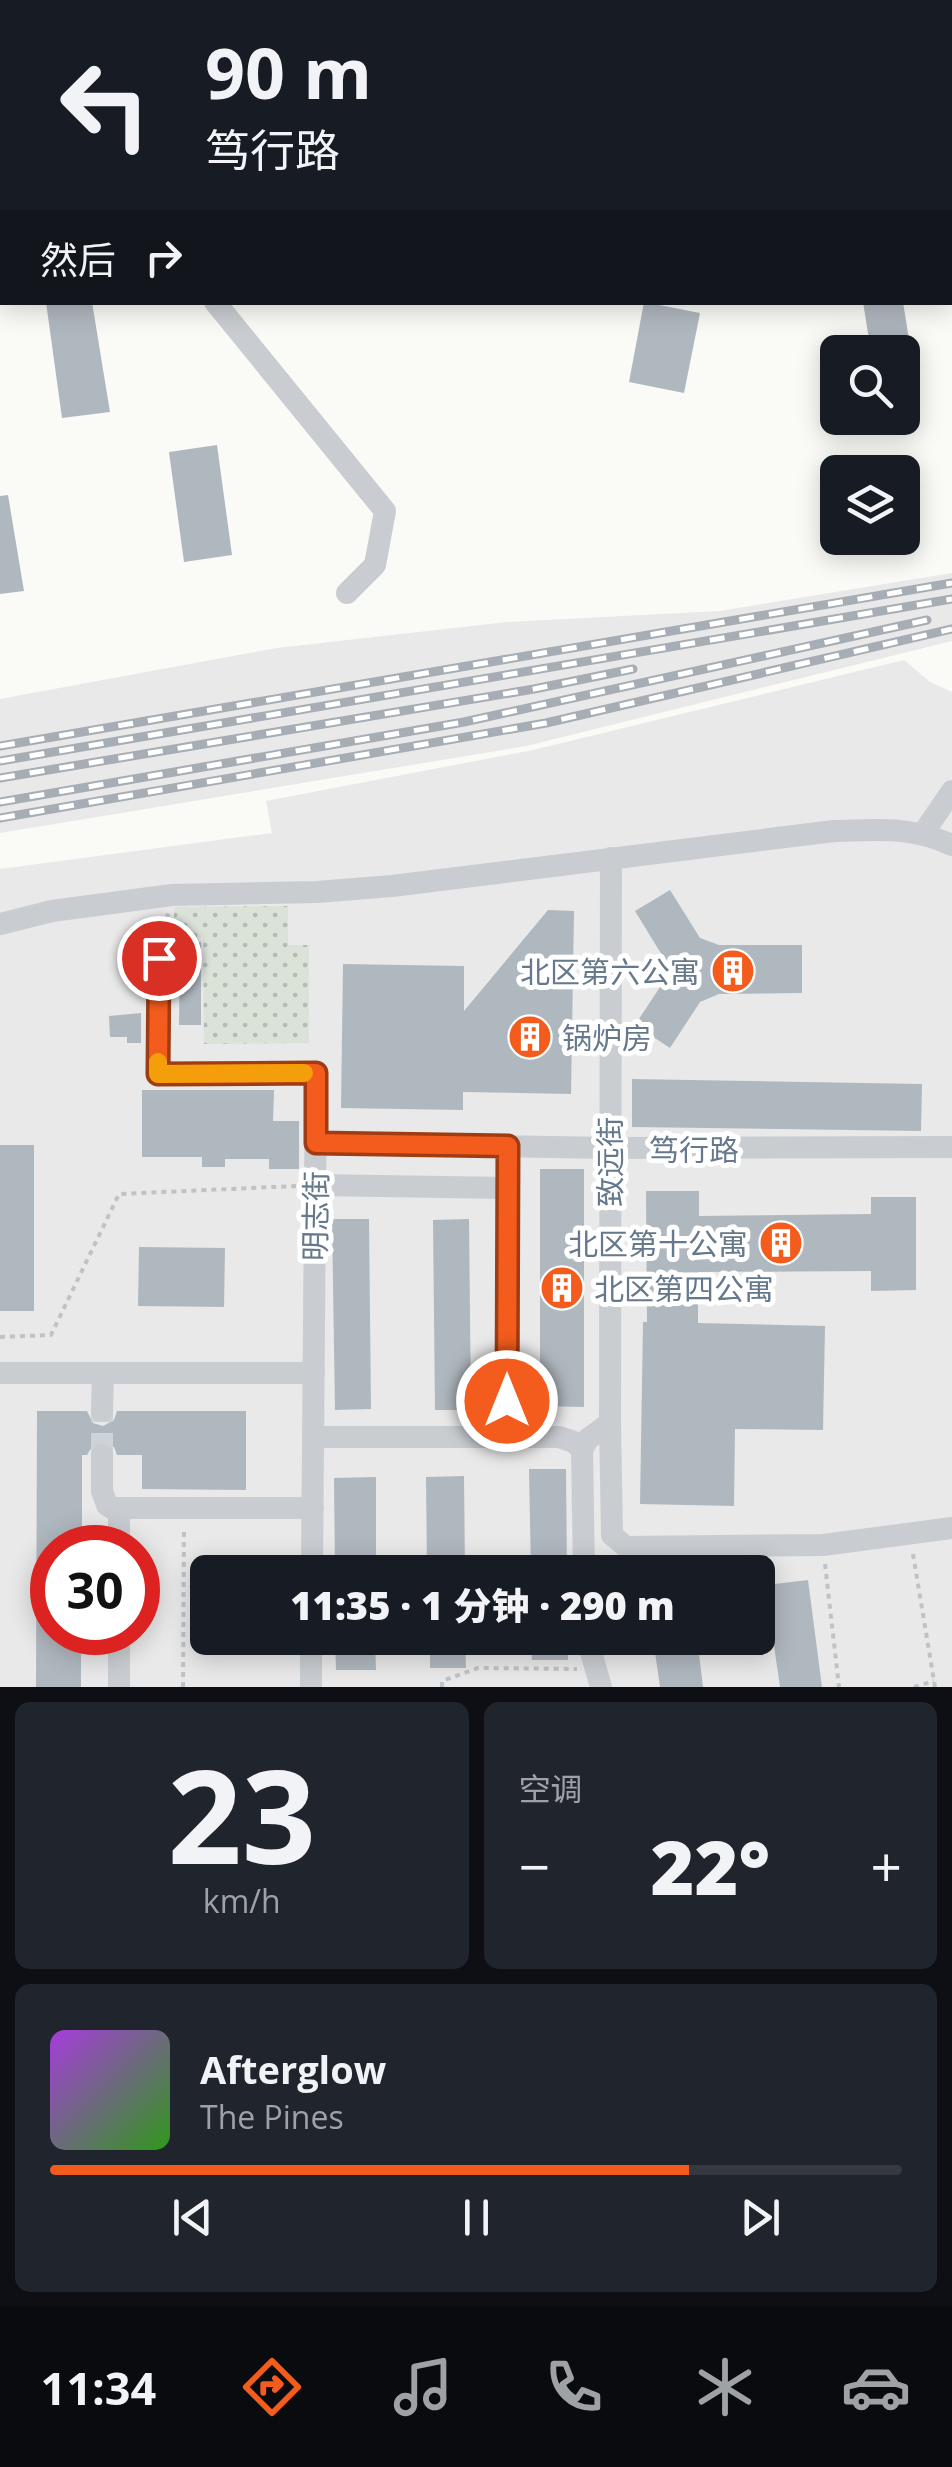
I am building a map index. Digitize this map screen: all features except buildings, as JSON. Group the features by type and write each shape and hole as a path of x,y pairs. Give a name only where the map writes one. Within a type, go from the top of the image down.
{"street":[{"path":"217,305 386,510 375,565 347,593"},
{"path":"924,832 952,790"},
{"path":"0,924 52,911 172,896 317,892 834,831 924,832 952,845"},
{"name":"致远街","path":"611,858 608,1148 612,1535 626,1547 823,1545 952,1528"},
{"name":"明志街","path":"159,958 158,1074 316,1073 312,1555"},
{"name":"笃行路","path":"316,1143 952,1148"},
{"path":"507,1436 508,1146"},
{"path":"316,1185 507,1188"},
{"path":"102,1411 103,1373"},
{"path":"0,1374 314,1373"},
{"path":"584,1555 582,1450 588,1439 610,1422"},
{"path":"313,1437 559,1436 582,1450"},
{"path":"102,1455 103,1499 119,1509 312,1508"},
{"path":"119,1509 119,1525"},
{"path":"119,1655 119,1687"},
{"path":"311,1655 311,1687"}],"path":[{"path":"159,958 172,896"},
{"path":"0,1336 51,1334 119,1194 316,1185"},
{"path":"183,1687 184,1508"},
{"path":"910,1534 934,1684 914,1687"},
{"path":"823,1545 839,1687"},
{"path":"442,1687 442,1681 478,1668 599,1678"}],"shaded area":[{"path":"952,573 952,641 526,746 0,833 0,699 277,648 507,622 720,611"},
{"path":"904,660 930,682 952,692 952,1687 0,1687 0,869 272,833 266,801 533,750"},
{"path":"288,906 288,945 309,945 309,1043 204,1044 203,938 174,937 174,907"}],"tunnel":[{"path":"102,1411 102,1455"}],"railway":[{"path":"0,746 952,583"},
{"path":"0,761 952,599"},
{"path":"0,802 464,722 927,620"},
{"path":"0,818 546,723 952,629"},
{"path":"0,778 633,669"}],"slow traffic":[{"path":"158,1062 158,1074 304,1073"}],"place":[{"name":"北区第六公寓","path":"733,971"},
{"name":"锅炉房","path":"530,1037"},
{"name":"北区第十公寓","path":"781,1243"},
{"name":"北区第四公寓","path":"562,1288"}],"route":[{"path":"159,958 158,1074 316,1073 316,1143 508,1146 507,1401"}]}
